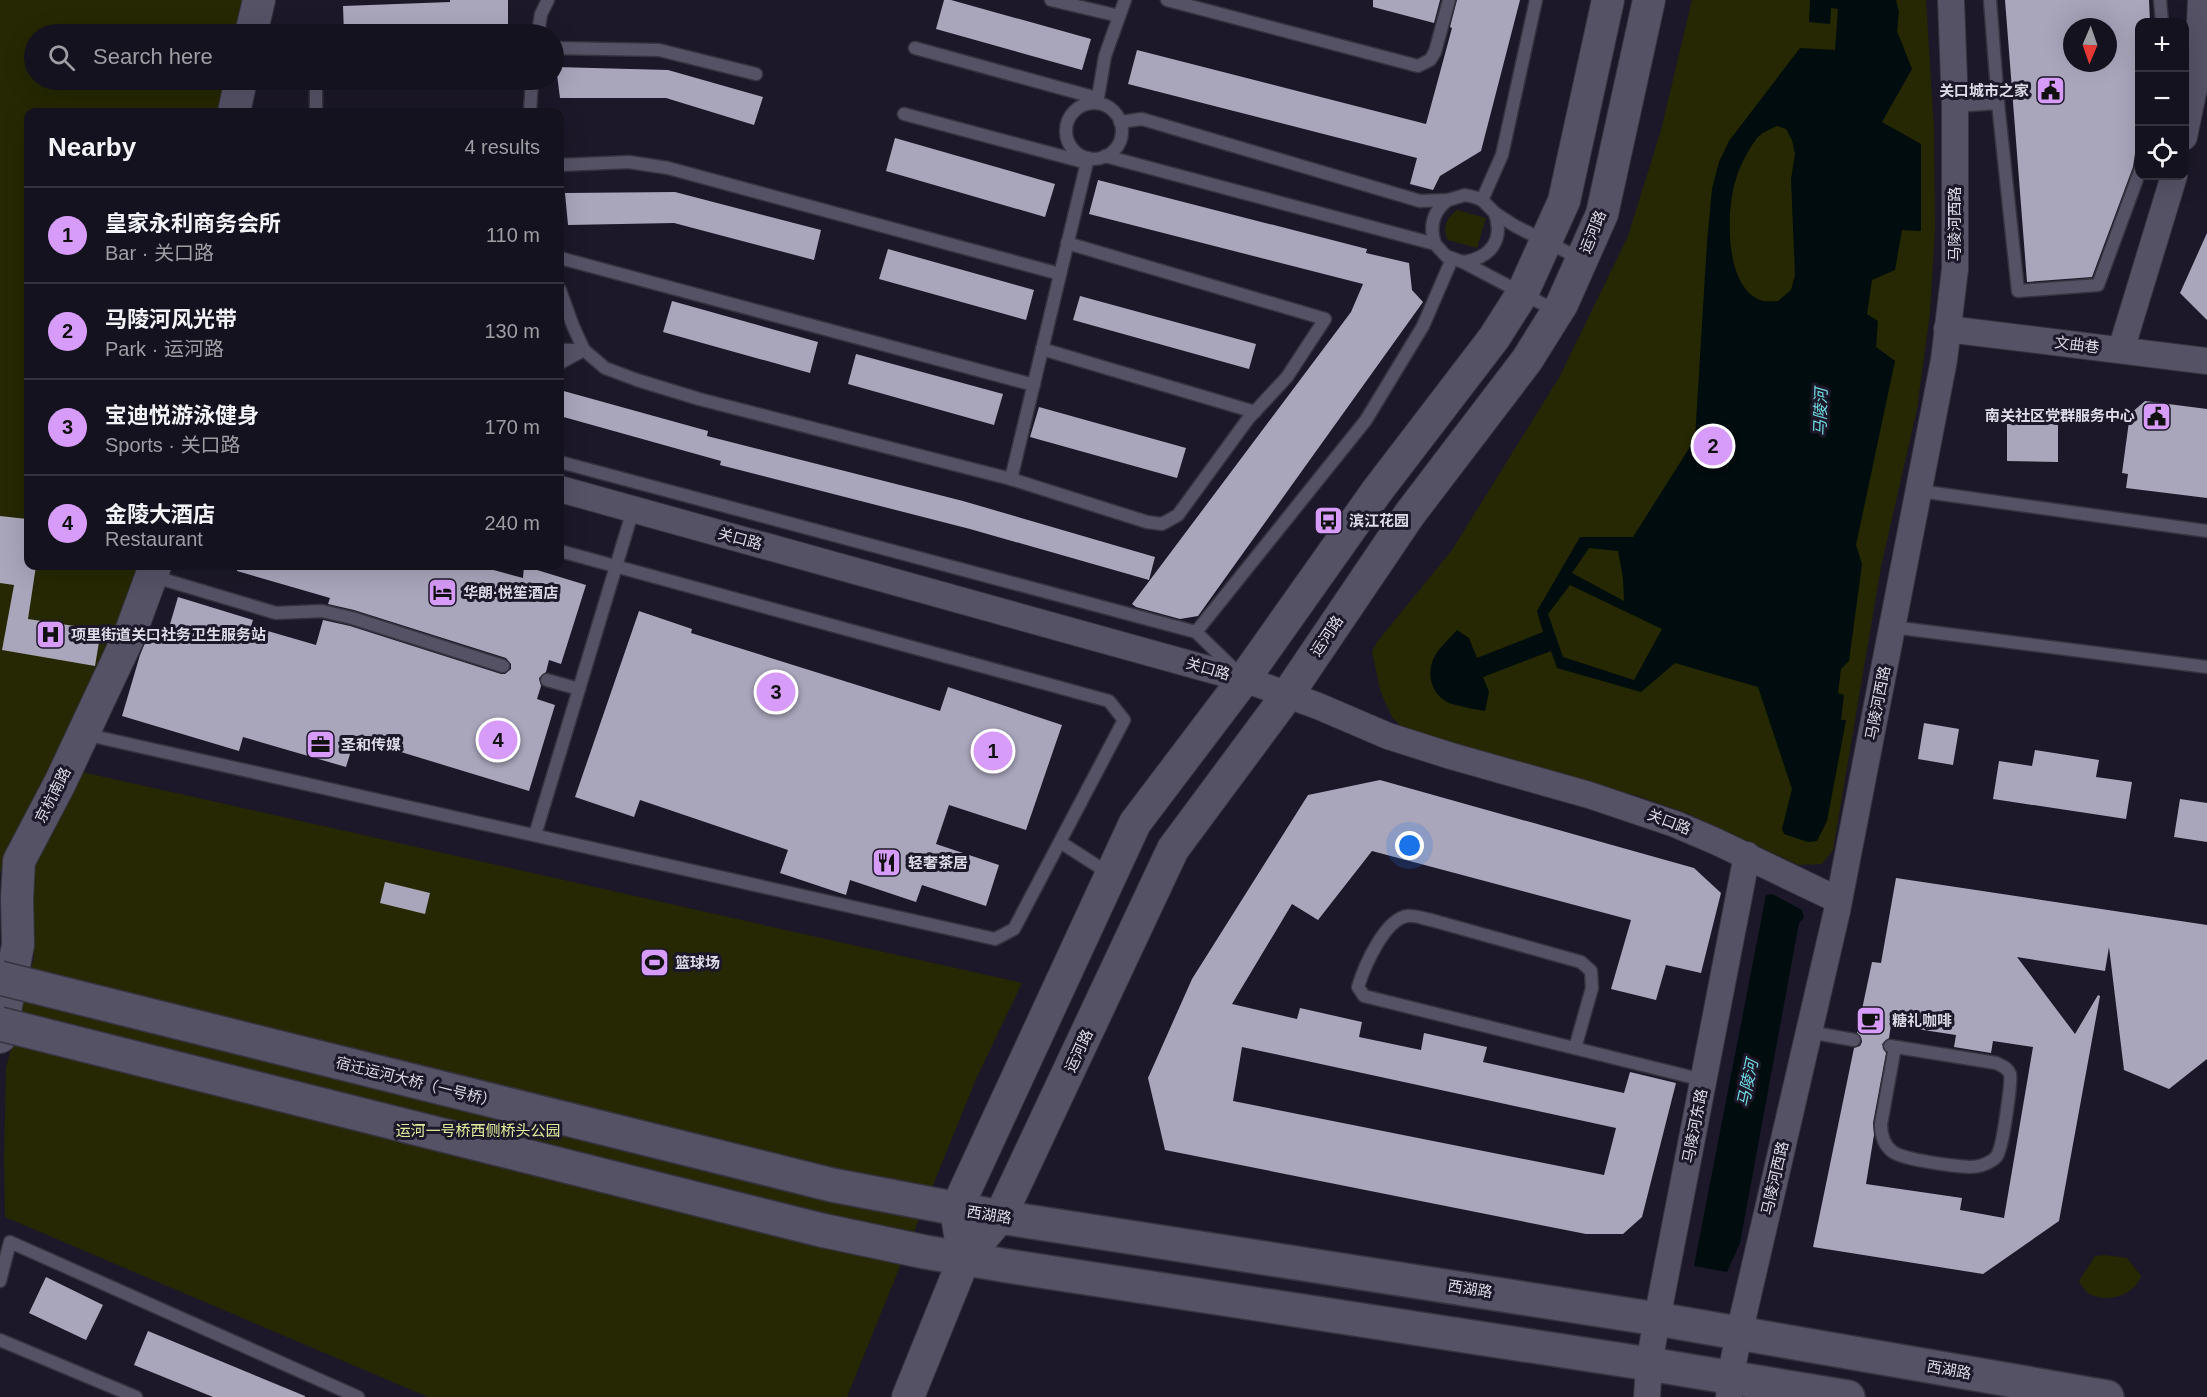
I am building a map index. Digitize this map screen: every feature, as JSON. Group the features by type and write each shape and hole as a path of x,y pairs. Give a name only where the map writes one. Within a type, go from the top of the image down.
{"main road":[{"name":"宿迁运河大桥（一号桥）","path":"0,978 832,1185"},
{"path":"0,1024 820,1230 964,1259 1649,1365 1730,1387 1848,1397"},
{"name":"西湖路","path":"832,1185 956,1210 1658,1318 1738,1334 2107,1397"}],"street":[{"path":"254,24 259,0"},
{"path":"964,1259 956,1210 1135,823 1244,679 1377,491 1494,338 1522,294 1564,201 1608,0"},
{"name":"运河路","path":"908,1397 964,1259 1000,1217 1173,849 1288,694 1409,514 1527,360 1557,312 1602,214 1649,0"},
{"name":"马陵河西路","path":"1730,1387 1738,1334 1839,900 1944,360 1955,269 1955,106 1951,0"},
{"path":"2188,126 2200,97 2198,69 2200,0"},
{"path":"235,108 239,90"},
{"path":"2121,350 2173,180"},
{"name":"文曲巷","path":"1947,329 2207,361"},
{"name":"关口路","path":"564,490 1244,679 1288,694 1388,736 1545,781 1635,810 1716,841 1839,900"},
{"name":"京杭南路","path":"0,1037 18,945 19,861 130,634 153,571"},
{"name":"马陵河东路","path":"1647,1397 1649,1365 1746,855"}],"lane":[{"path":"540,24 541,14 548,0"},
{"path":"1051,0 1119,16"},
{"path":"1097,103 1105,56 1125,0"},
{"path":"1167,0 1418,66 1430,60 1436,52 1449,0"},
{"path":"1482,200 1502,155 1536,0"},
{"path":"1990,0 1998,103 2018,291 2098,285 2136,180"},
{"path":"2160,0 2162,18"},
{"path":"564,48 659,50 756,74"},
{"path":"915,48 1093,97 1097,103"},
{"path":"316,90 316,108"},
{"path":"530,108 531,90"},
{"path":"1088,158 1079,154 1072,147 1067,139 1066,129 1068,120 1080,106 1097,103 1114,111 1120,122 1121,136 1118,144 1105,156"},
{"path":"1955,106 1998,103"},
{"path":"904,114 1080,161 1105,156 1435,243"},
{"path":"1120,122 1142,119 1420,201 1448,200 1465,195 1482,200 1495,213 1515,226 1582,259"},
{"path":"1011,479 1088,158"},
{"path":"564,165 629,162 668,168 1060,274"},
{"path":"1448,200 1435,214 1432,234 1435,243 1446,256 1458,260 1557,312"},
{"path":"1458,260 1474,260 1491,250 1498,232 1495,213"},
{"path":"564,301 584,350 605,368 637,380 699,399 1011,479 1146,522 1161,524 1178,515 1255,412 1287,377 1324,319 1067,243"},
{"path":"564,259 1034,385"},
{"path":"1196,632 1365,420 1423,326 1458,260"},
{"path":"1042,349 1255,412"},
{"path":"564,350 584,350"},
{"path":"564,361 584,350"},
{"path":"564,463 1196,632 1244,679"},
{"path":"1919,491 2207,531"},
{"path":"535,836 633,510"},
{"path":"83,734 995,939 1014,929 1124,720 1109,701 564,552"},
{"path":"153,571 276,613 322,611 352,618 503,666"},
{"path":"1893,627 2207,667"},
{"path":"547,680 579,689"},
{"path":"1060,842 1111,874"},
{"path":"1575,1048 1592,988 1591,971 1581,962 1407,915 1389,925 1358,987 1364,996 1703,1080"},
{"path":"1809,1032 1854,1040"},
{"path":"1893,1046 1996,1064 2006,1068 2011,1076 2010,1087 2000,1150 1994,1160 1970,1167 1902,1157 1891,1151 1881,1135 1881,1124 1893,1046"},
{"path":"0,1281 10,1242 358,1397"},
{"path":"0,1340 136,1397"}],"green space":[{"path":"0,0 249,0 243,24 24,24 24,90 226,90 222,108 24,108 24,570 142,570 120,631 8,851 0,874"},
{"path":"1692,0 1926,0 1934,129 1935,229 1930,313 1917,409 1881,567 1833,850 1822,864 1799,865 1689,814 1638,796 1405,730 1392,717 1381,693 1372,652 1377,642 1452,550 1560,376 1628,236 1661,130"},
{"path":"1457,210 1486,218 1477,248 1448,240 1445,227 1450,216"},
{"name":"运河一号桥西侧桥头公园","path":"82,772 1022,983 976,1079 847,1397 428,1397 5,1217 6,1068 34,957 30,891 38,856"},
{"path":"2095,1256 2127,1258 2141,1276 2133,1289 2111,1298 2095,1296 2087,1292 2079,1281"}],"water":[{"name":"马陵河","path":"1810,0 1896,0 1899,12 1897,31 1912,69 1882,122 1921,144 1921,231 1902,230 1895,270 1872,280 1867,314 1878,321 1876,347 1895,361 1856,545 1862,564 1849,661 1841,669 1838,693 1844,695 1841,720 1846,720 1827,821 1817,841 1808,842 1784,834 1782,829 1792,789 1758,687 1675,663 1641,692 1557,668 1551,651 1483,677 1489,692 1485,711 1445,701 1432,684 1431,669 1436,654 1457,630 1469,638 1477,658 1543,632 1537,611 1580,537 1633,537 1695,439 1707,242 1712,189 1719,162 1729,141 1800,48 1835,50 1838,9 1831,8 1830,24 1809,22","holes":["1777,126 1786,129 1792,140 1795,154 1791,179 1795,275 1791,290 1778,301 1766,301 1748,292 1740,279 1731,246 1730,209 1736,179 1748,152 1759,136","1589,548 1618,551 1624,601 1572,573","1570,585 1662,629 1634,680 1563,657 1548,614"]},
{"name":"马陵河","path":"1772,894 1802,910 1804,918 1799,923 1740,1243 1727,1272 1694,1266 1766,895"}],"building":[{"path":"450,0 508,0 508,24 344,24 343,6 450,2"},
{"path":"944,0 1091,39 1082,70 936,29"},
{"path":"1373,0 1440,0 1434,23 1373,7"},
{"path":"1457,0 1520,0 1481,151 1440,176 1433,190 1410,184 1417,158 1128,84 1137,50 1426,124 1452,28 1450,27"},
{"path":"2005,0 2149,0 2150,18 2135,18 2135,154 2133,167 2092,277 2027,282"},
{"path":"564,67 668,70 763,97 754,125 666,98 560,98 559,90 564,90"},
{"path":"895,138 1055,184 1045,217 886,171"},
{"path":"1098,180 1367,249 1366,253 1409,263 1412,290 1423,302 1198,616 1180,619 1132,604 1351,312 1363,284 1089,214"},
{"path":"675,192 821,230 814,260 674,223 568,225 565,193"},
{"path":"2207,233 2207,320 2180,293"},
{"path":"888,249 1034,290 1026,320 879,279"},
{"path":"1080,296 1256,344 1249,369 1073,320"},
{"path":"672,301 818,342 810,373 663,332"},
{"path":"856,354 1003,394 994,425 848,384"},
{"path":"564,391 708,431 707,436 963,501 1155,557 1149,580 970,529 720,465 721,461 564,417"},
{"path":"2145,401 2207,409 2207,498 2126,488 2128,474 2122,473 2130,414"},
{"path":"1039,407 1186,448 1177,478 1030,437"},
{"path":"2007,424 2058,424 2058,462 2007,461"},
{"path":"0,516 24,519 24,570 35,570 28,619 101,630 95,666 2,650 14,585 0,583"},
{"path":"494,570 523,578 524,570 537,570 586,585 561,664 549,660 546,672 539,678 541,686 537,699 555,705 529,791 355,738 346,767 243,737 239,751 122,716 140,655 152,626 168,631 178,597 253,620 251,626 316,645 323,620 350,626 501,674 511,669 511,664 506,658 354,610 328,604 330,598 237,571"},
{"path":"639,611 692,629 691,633 940,711 948,687 1062,725 1026,830 949,805 936,844 999,865 986,906 922,885 916,902 850,880 846,895 780,873 788,850 640,800 634,817 575,797"},
{"path":"1924,723 1959,729 1953,765 1918,759"},
{"path":"2035,750 2099,760 2096,777 2132,782 2126,819 1993,799 1999,761 2032,766"},
{"path":"1380,780 1694,868 1721,893 1701,973 1666,965 1656,1000 1611,989 1631,920 1372,851 1318,920 1292,904 1232,1004 1297,1019 1300,1008 1362,1022 1359,1037 1421,1050 1424,1033 1487,1047 1483,1062 1624,1093 1630,1072 1676,1083 1642,1217 1623,1234 1586,1234 1165,1150 1148,1078 1192,979 1308,795","holes":["1242,1047 1616,1128 1604,1175 1233,1101"]},
{"path":"2180,799 2207,803 2207,842 2174,837"},
{"path":"1896,878 2207,925 2207,1059 2169,1089 2124,1070 2109,947 2105,971 2017,957 2075,1034 2098,995 2100,996 2059,1221 1983,1274 1813,1247 1854,1048 1860,1046 1862,1042 1857,1033 1872,962 1881,963","holes":["1891,1025 1956,1035 1954,1047 1991,1053 1993,1041 2033,1047 2004,1218 1960,1210 1962,1198 1866,1184 1874,1135 1873,1123 1886,1053 1882,1044 1889,1038"]},
{"path":"385,882 430,893 425,914 380,903"},
{"path":"46,1277 103,1305 86,1340 29,1313"},
{"path":"148,1331 305,1397 213,1397 134,1365"}],"place":[{"name":"关口城市之家","path":"2050,91"},
{"name":"南关社区党群服务中心","path":"2156,416"},
{"name":"马陵河风光带","path":"1713,446"},
{"name":"滨江花园","path":"1328,521"},
{"name":"华朗·悦笙酒店","path":"442,593"},
{"name":"项里街道关口社务卫生服务站","path":"50,635"},
{"name":"宝迪悦游泳健身","path":"776,692"},
{"name":"金陵大酒店","path":"498,740"},
{"name":"圣和传媒","path":"320,745"},
{"name":"皇家永利商务会所","path":"993,751"},
{"name":"轻奢茶居","path":"887,863"},
{"name":"篮球场","path":"654,963"},
{"name":"糖礼咖啡","path":"1871,1021"}]}
